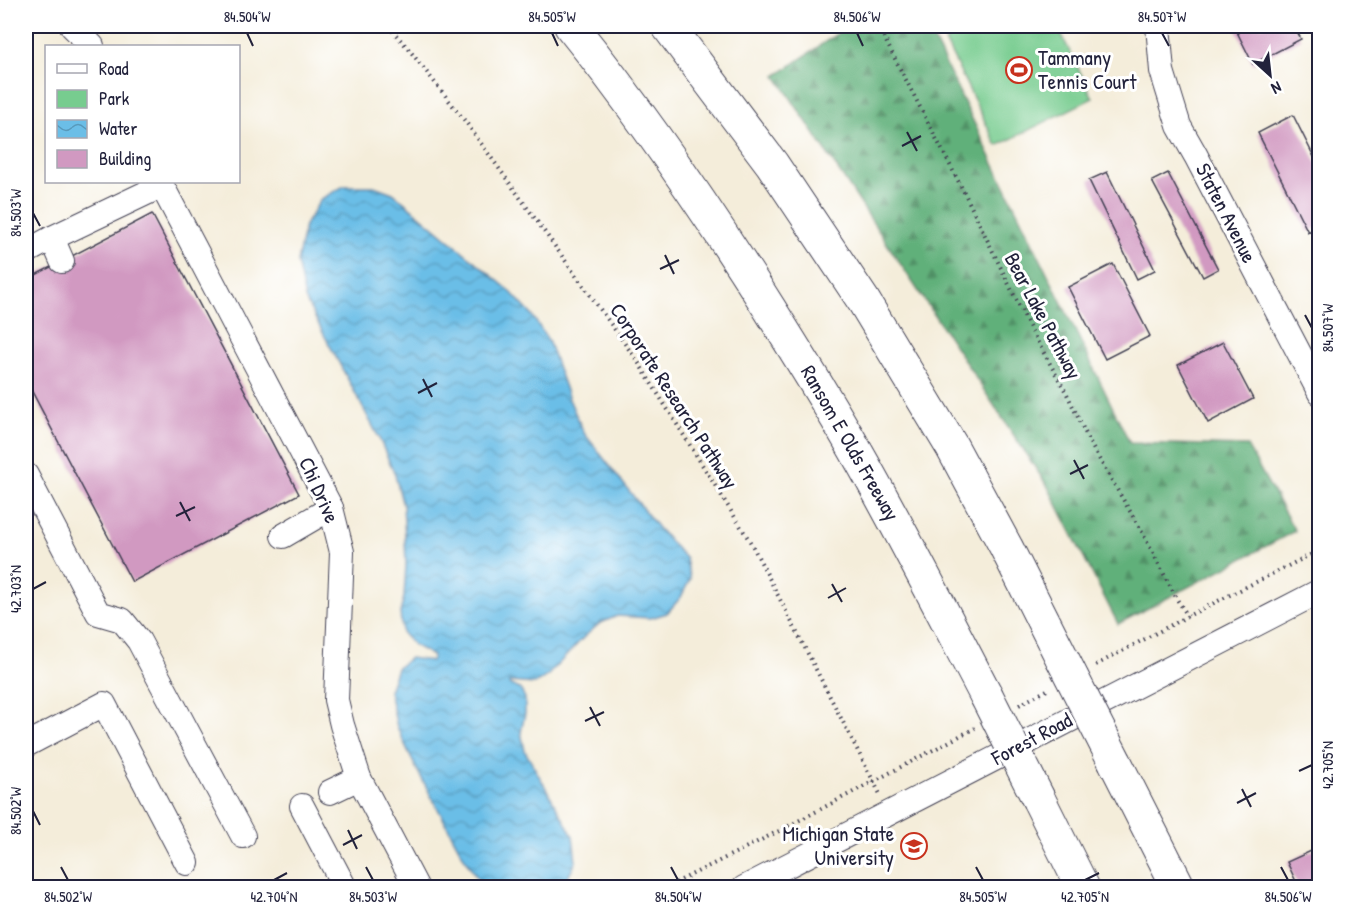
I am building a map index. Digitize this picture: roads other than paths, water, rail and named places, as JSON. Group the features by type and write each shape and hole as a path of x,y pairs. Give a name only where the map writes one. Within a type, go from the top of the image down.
{"highway":[{"name":"Ransom E Olds Freeway","path":"571,26 686,180 797,353 857,452 998,703 1039,800 1083,888"},
{"path":"668,26 772,164 863,300 952,447 1006,547 1057,673 1115,762 1179,888"}],"street":[{"path":"72,26 91,45"},
{"name":"Staten Avenue","path":"1158,26 1162,71 1179,126 1320,393"},
{"path":"26,252 160,184"},
{"name":"Chi Drive","path":"160,184 332,508 342,552 336,700 359,778 417,888"},
{"path":"52,238 62,261"},
{"path":"26,475 98,613 122,620 139,641 243,836"},
{"path":"283,536 332,508"},
{"name":"Forest Road","path":"744,888 1320,591"},
{"path":"26,745 104,704 187,863"},
{"path":"330,792 359,778"},
{"path":"302,806 345,888"}],"water":[{"path":"344,186 374,186 393,193 509,290 531,314 548,340 584,433 658,528 686,559 690,579 681,597 667,613 651,618 617,616 599,624 548,675 535,684 509,682 520,689 525,698 525,714 521,732 525,751 573,836 576,862 567,879 551,887 486,887 478,879 415,766 397,727 389,691 397,668 410,658 431,661 433,656 413,645 402,632 400,613 404,597 406,565 403,506 395,475 379,438 305,299 297,262 305,225 321,199"}],"place":[{"name":"Tammany Tennis Court","path":"1019,70"},
{"name":"Michigan State University","path":"914,846"}]}
